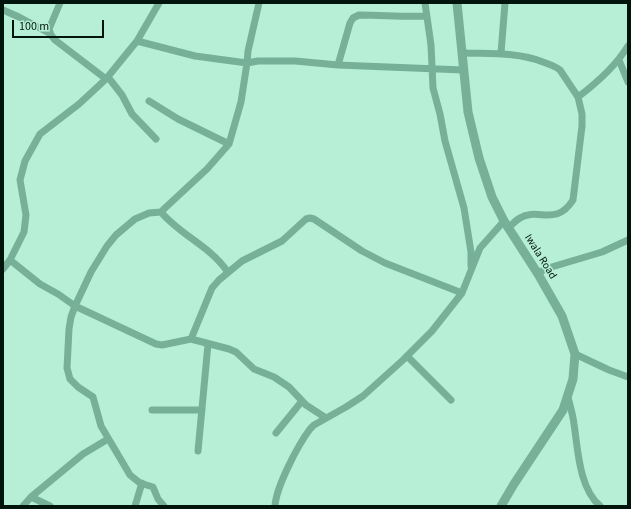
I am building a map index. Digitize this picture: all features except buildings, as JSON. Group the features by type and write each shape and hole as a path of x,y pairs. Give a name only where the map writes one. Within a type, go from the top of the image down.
{"street":[{"path":"50,33 49,29 60,3"},
{"path":"3,269 10,260 24,232 26,214 20,180 25,161 40,134 79,104 107,78 137,41 159,3"},
{"path":"164,506 158,499 153,487 135,480 130,475 101,426 93,397 78,387 68,374 69,329 71,317 91,272 107,246 116,235 135,219 149,213 161,212 206,169 229,144 241,102 248,63 248,51 259,3"},
{"path":"425,3 431,45 433,88 445,141 464,208 471,252 471,268"},
{"name":"Iwala Road","path":"457,3 468,112 479,158 492,197 506,225 538,274 562,316 575,354 573,380 563,410 501,506"},
{"path":"501,53 505,3"},
{"path":"3,10 50,33 55,40 107,78 122,95 132,114 156,139"},
{"path":"338,65 349,27 353,18 356,16 426,16"},
{"path":"137,41 195,56 248,63 258,61 295,61 338,65 463,70"},
{"path":"578,96 604,76 620,60 628,46"},
{"path":"275,506 277,494 290,464 307,433 314,425 363,396 432,331 462,293 480,248 506,225 520,217 552,215 569,207 573,200 582,126 582,114 578,96 560,70 533,58 501,53 463,53"},
{"path":"620,60 628,82"},
{"path":"149,100 178,119 229,144"},
{"path":"161,212 172,224 215,256 228,271"},
{"path":"191,339 212,288 219,280 228,271 246,259 282,241 306,219 312,218 334,231 362,251 379,260 462,293"},
{"path":"538,274 545,269 602,252 628,240"},
{"path":"10,260 40,284 75,306 156,344 162,345 191,339 236,352 254,368 274,377 289,387 302,401 326,418"},
{"path":"198,451 208,344"},
{"path":"575,354 628,377"},
{"path":"407,356 451,400"},
{"path":"568,397 583,473 590,493 600,506"},
{"path":"276,433 302,401"},
{"path":"152,410 202,410"},
{"path":"23,506 31,497 83,454 108,439"},
{"path":"136,506 142,483"},
{"path":"31,497 50,506"}]}
